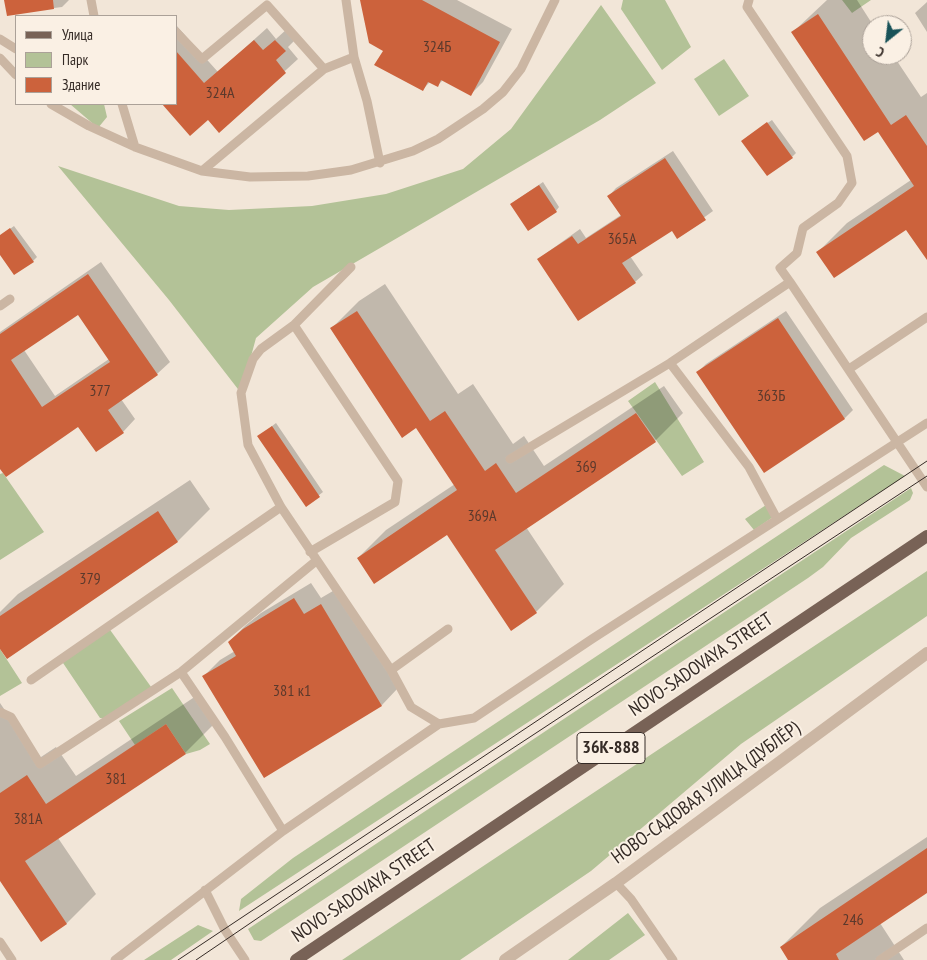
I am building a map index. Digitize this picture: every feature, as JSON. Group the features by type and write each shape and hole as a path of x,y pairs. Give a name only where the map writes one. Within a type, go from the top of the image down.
{"main road":[{"name":"NOVO-SADOVAYA STREET","path":"296,960 927,536"}],"street":[{"name":"НОВО-САДОВАЯ УЛИЦА (ДУБЛЁР)","path":"505,960 616,883 927,653"}],"lane":[{"path":"91,0 94,15"},
{"path":"346,0 354,57 367,100 380,163"},
{"path":"53,105 89,126 135,147 202,171 250,177 308,176 380,163 414,151 438,139 483,109 503,92 522,69 555,0"},
{"path":"749,0 747,7 847,156 852,183 838,203 803,228 798,253 780,268 899,441 927,487"},
{"path":"178,34 202,59 267,5 324,69"},
{"path":"0,39 15,48"},
{"path":"202,171 324,69 354,57"},
{"path":"0,58 15,74"},
{"path":"122,105 135,147"},
{"path":"351,267 294,325 261,349 253,359 240,393 248,445 281,507 391,670 411,707 439,724"},
{"path":"510,459 670,363 790,282"},
{"path":"0,306 10,299"},
{"path":"849,369 926,317"},
{"path":"294,325 398,481 395,502 310,552"},
{"path":"670,363 749,467 777,519"},
{"path":"115,960 283,831 439,724 474,718 927,423"},
{"path":"32,680 281,507"},
{"path":"0,712 11,717 40,764 181,672 316,561"},
{"path":"391,670 448,629"},
{"path":"181,672 226,737 283,831"},
{"path":"616,883 631,899 673,960"},
{"path":"205,890 225,930 245,960"},
{"path":"880,960 927,928"},
{"path":"0,942 12,960"}],"green space":[{"path":"623,0 665,0 691,47 662,70 621,9"},
{"path":"842,0 871,0 852,13"},
{"path":"601,5 656,83 600,120 313,287 256,338 241,393 169,300 58,166 179,206 229,210 312,206 386,194 463,169 511,129"},
{"path":"724,59 749,96 719,116 694,79"},
{"path":"71,105 104,105 107,117 98,128"},
{"path":"655,382 704,462 682,476 628,401"},
{"path":"884,465 905,476 239,911 241,899 293,858"},
{"path":"3,473 44,532 0,560 0,474"},
{"path":"911,488 913,493 910,500 851,538 823,567 808,578 261,941 254,940 248,929"},
{"path":"766,505 773,517 754,530 745,519"},
{"path":"927,571 927,616 741,744 591,871 460,960 342,960"},
{"path":"108,627 154,691 110,719 100,718 61,660"},
{"path":"0,649 22,683 0,696"},
{"path":"172,688 210,744 200,750 186,754 166,724 135,745 119,721"},
{"path":"628,913 645,935 609,960 568,960"},
{"path":"198,925 213,931 171,960 144,960"}],"building":[{"path":"4,0 53,0 54,9 7,16"},
{"path":"360,0 422,0 500,42 471,96 441,80 438,87 428,82 423,91 374,65 383,51 369,43"},
{"path":"818,14 891,125 906,115 927,146 927,260 906,230 834,278 816,252 914,186 878,132 864,141 791,32"},
{"path":"254,40 263,50 275,40 286,51 276,60 286,73 219,133 208,120 190,136 163,105 178,105 178,53 204,83"},
{"path":"767,122 793,158 767,176 741,141"},
{"path":"665,158 706,220 677,239 672,231 622,263 636,283 578,321 537,259 572,236 578,244 621,216 607,196"},
{"path":"539,185 557,212 528,231 510,204"},
{"path":"10,228 34,262 14,275 0,255 0,235"},
{"path":"88,274 158,375 108,410 124,433 96,452 78,427 6,477 0,469 0,334","holes":["78,315 110,362 42,407 11,360"]},
{"path":"357,311 430,421 445,411 485,471 496,463 516,493 636,413 656,442 495,550 537,613 511,631 447,535 374,584 357,558 457,490 416,428 402,438 330,328"},
{"path":"778,318 845,419 764,473 696,372"},
{"path":"272,426 320,497 306,507 257,436"},
{"path":"158,511 178,542 7,659 0,649 0,616"},
{"path":"294,598 304,614 321,604 382,706 264,778 202,676 236,656 228,642 243,629"},
{"path":"166,724 186,754 25,861 67,924 41,942 0,881 0,793 27,775 46,804"},
{"path":"927,848 927,893 836,954 839,960 788,960 780,947"}],"tram line":[{"path":"178,960 927,461"},
{"path":"196,960 358,850 927,476"}]}
